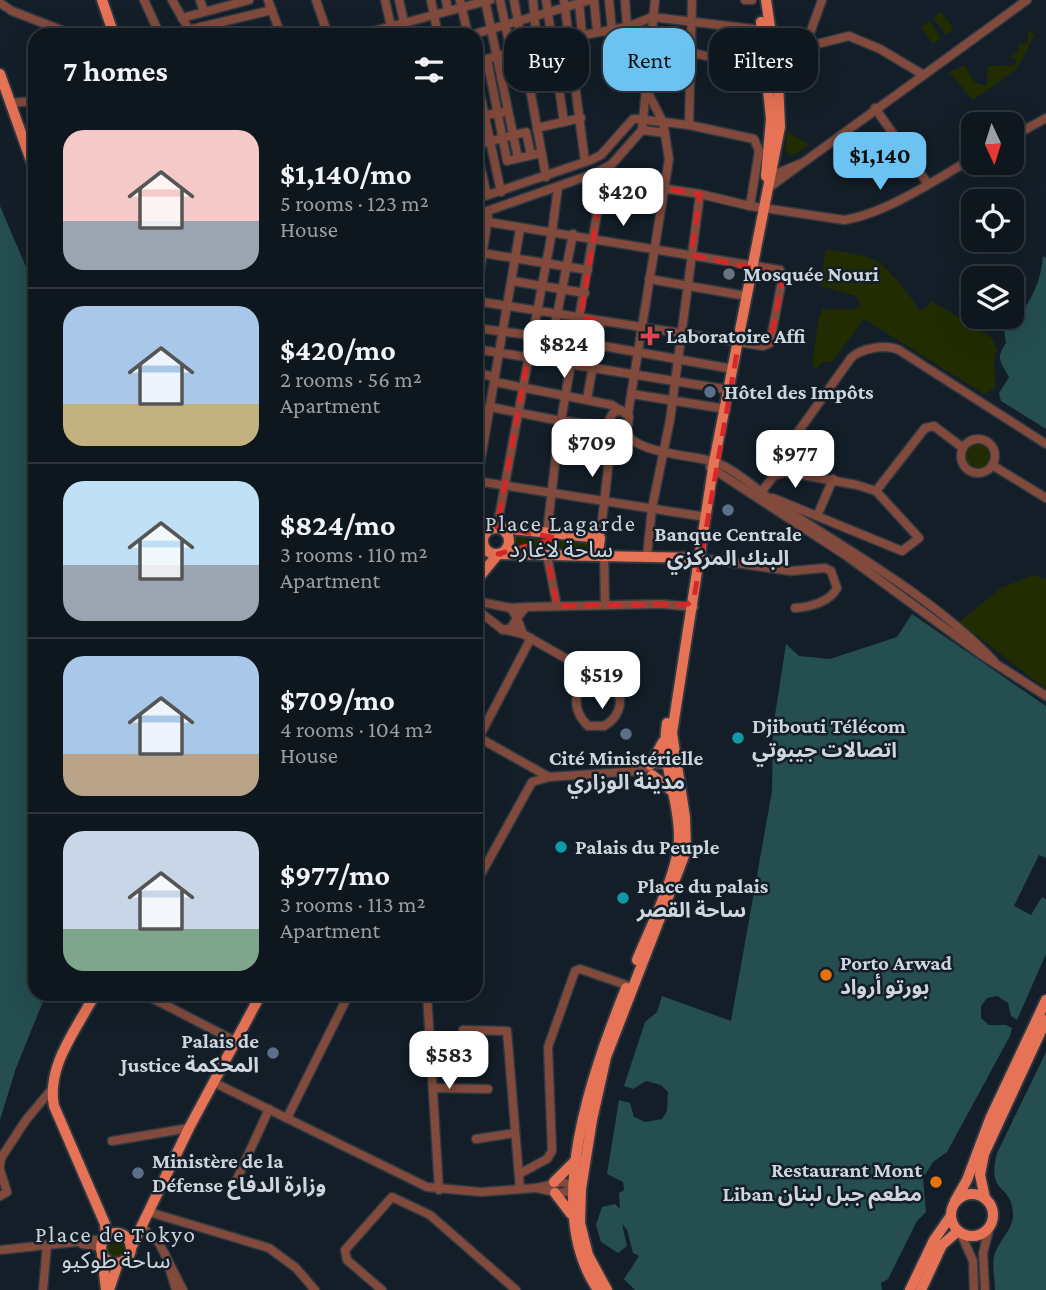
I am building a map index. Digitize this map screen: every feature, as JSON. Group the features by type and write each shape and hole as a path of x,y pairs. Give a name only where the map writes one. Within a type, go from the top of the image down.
{"main road":[{"path":"96,0 106,28"},
{"path":"102,0 112,28"},
{"path":"759,0 762,28"},
{"path":"766,0 768,28"},
{"path":"0,74 28,153"},
{"path":"770,179 772,91"},
{"path":"682,850 670,768 672,733 706,517 711,465 730,390 764,203 776,156 781,109 777,91"},
{"path":"776,156 781,165 788,168"},
{"path":"483,572 498,554 506,550 510,542 508,533 497,528"},
{"path":"483,538 497,528 600,538 601,554"},
{"path":"483,544 490,552 498,554 700,558"},
{"path":"672,791 651,770 664,739 692,603"},
{"path":"607,1290 595,1272 583,1238 576,1189 600,1080 630,987 682,850 685,817 664,739"},
{"path":"598,1290 581,1258 573,1217 578,1158 597,1060 630,987"},
{"path":"910,1290 934,1240 950,1217 955,1201 967,1180 984,1131 1046,1000"},
{"path":"91,1001 52,1077 51,1090 54,1106 104,1224 108,1290"},
{"path":"105,1242 109,1262 126,1260 188,1128 258,1001"},
{"path":"921,1290 942,1245 960,1233 977,1235 990,1226 992,1209 985,1198 980,1175 984,1154 1046,1020"},
{"path":"573,1217 555,1187 578,1158"},
{"path":"955,1201 973,1193 985,1198"},
{"path":"950,1217 960,1233"},
{"path":"105,1242 124,1236 141,1226"},
{"path":"124,1236 131,1248"},
{"path":"108,1290 118,1263"}],"street":[{"path":"144,0 157,28"},
{"path":"172,0 188,28"},
{"path":"200,0 204,11"},
{"path":"182,18 223,3 249,0"},
{"path":"268,0 278,28"},
{"path":"316,0 326,28"},
{"path":"384,0 391,28"},
{"path":"399,0 405,28"},
{"path":"430,0 437,28"},
{"path":"446,0 448,11"},
{"path":"500,0 506,28"},
{"path":"514,0 519,28"},
{"path":"533,0 535,28"},
{"path":"546,0 549,28"},
{"path":"483,31 534,18 564,4 592,0 597,32"},
{"path":"609,0 612,28"},
{"path":"625,0 627,27"},
{"path":"651,28 655,0"},
{"path":"691,28 692,0"},
{"path":"746,0 752,0"},
{"path":"812,28 822,0"},
{"path":"396,28 461,4 487,1 504,82 483,88"},
{"path":"580,2 582,28"},
{"path":"770,179 802,163 1021,2"},
{"path":"0,3 12,11 56,28"},
{"path":"223,3 230,20"},
{"path":"461,4 468,28"},
{"path":"564,4 568,28"},
{"path":"204,28 272,10"},
{"path":"622,28 652,17 748,28"},
{"path":"589,34 603,31"},
{"path":"818,44 849,36 880,49 922,74"},
{"path":"483,60 504,54"},
{"path":"486,59 507,161 541,153"},
{"path":"506,91 517,158"},
{"path":"530,91 546,177"},
{"path":"559,91 564,122"},
{"path":"576,91 585,162"},
{"path":"483,213 605,169 642,130 645,91"},
{"path":"624,412 632,394 636,373 669,159 663,122 647,91"},
{"path":"689,91 689,125"},
{"path":"10,103 28,102"},
{"path":"875,108 928,184"},
{"path":"483,116 509,110"},
{"path":"537,128 580,118"},
{"path":"1024,130 1046,118"},
{"path":"483,196 546,177 601,155 633,119 643,119 689,125 757,142 759,151 750,206"},
{"path":"483,126 501,192"},
{"path":"642,130 665,133"},
{"path":"483,144 526,132 531,155"},
{"path":"770,179 802,163"},
{"path":"603,179 700,194 750,206 764,203 835,219 856,218 928,184 961,165"},
{"path":"547,532 570,363 581,317 605,169"},
{"path":"483,177 487,195"},
{"path":"483,525 497,528 520,412 540,285 547,264 558,187"},
{"path":"647,556 700,194"},
{"path":"483,239 489,211"},
{"path":"483,300 767,345 776,317 782,272 573,234 520,229 488,222"},
{"path":"483,448 520,229"},
{"path":"548,360 573,234"},
{"path":"483,253 588,270"},
{"path":"649,279 746,296"},
{"path":"512,281 585,293"},
{"path":"587,399 601,320"},
{"path":"483,329 575,341 733,369"},
{"path":"786,472 783,453 851,358 855,354 888,346 899,350 1046,444"},
{"path":"483,350 730,390"},
{"path":"483,375 587,399 624,412 629,422 619,430 611,443 600,538"},
{"path":"632,394 726,409"},
{"path":"483,410 490,407 619,430 664,452 711,465 763,498 1046,696"},
{"path":"619,430 611,415 624,412"},
{"path":"876,491 925,428 934,426 963,448"},
{"path":"971,441 986,442 995,455 992,466 983,472 972,472 961,459 963,448 971,441"},
{"path":"992,466 1046,498"},
{"path":"786,472 833,479 876,491 918,536 918,542 906,551 779,499 763,498 774,476 786,472"},
{"path":"817,516 833,479"},
{"path":"483,484 504,485 604,503 706,517"},
{"path":"601,554 605,605"},
{"path":"547,555 557,606"},
{"path":"700,558 791,571 825,568 831,571 838,588 835,593 807,607 796,608"},
{"path":"483,606 511,608 692,603"},
{"path":"503,629 511,628 526,607"},
{"path":"511,608 527,636"},
{"path":"483,610 503,629 527,636 588,671 590,677 606,680 619,691 617,715 604,726 588,726 577,710 578,687 588,671"},
{"path":"483,727 527,636"},
{"path":"483,742 549,777"},
{"path":"483,869 525,790 532,782 549,777 670,768"},
{"path":"483,859 487,861"},
{"path":"519,1174 547,1159 552,1151 548,1040 575,971 580,969 630,987"},
{"path":"158,1001 237,1042"},
{"path":"287,1118 346,1001"},
{"path":"428,1001 439,1190"},
{"path":"463,1030 507,1031 520,1189"},
{"path":"213,1082 415,1182 439,1190 555,1187 576,1189"},
{"path":"434,1088 488,1089"},
{"path":"0,1196 7,1192 0,1168 1,1158 26,1119 51,1090"},
{"path":"237,1179 269,1110"},
{"path":"112,1141 188,1128"},
{"path":"476,1139 515,1133"},
{"path":"382,1290 347,1260 345,1250 392,1197 430,1215 516,1290"},
{"path":"149,1212 269,1248 296,1268 314,1290"},
{"path":"141,1226 155,1238 183,1290"},
{"path":"985,1290 983,1253 990,1226"},
{"path":"960,1233 973,1261 974,1290"},
{"path":"0,1250 105,1242"},
{"path":"43,1290 47,1245"},
{"path":"165,1254 176,1290"}],"highlighted area":[{"path":"603,179 700,194 691,255 783,275 770,343 739,341 694,598 688,604 557,606 547,555 498,554 557,538 497,527 528,357 592,366 601,321 581,317"}],"green space":[{"path":"941,12 954,29 946,35 933,18"},
{"path":"929,21 941,38 933,44 921,27"},
{"path":"1029,31 1035,34 1017,69 973,100 949,72 965,65 974,82 987,86 988,66 1015,65 1016,60 1009,57 1017,53 1019,44 1027,43"},
{"path":"787,132 809,144 796,154 790,155 785,149"},
{"path":"826,249 860,255 876,261 897,280 919,310 925,309 932,301 961,319 961,329 978,329 991,337 997,350 994,360 994,389 984,394 864,319 832,362 822,362 817,369 812,365 819,316 823,309 852,310 861,305 856,296 820,286"},
{"path":"978,443 987,447 991,456 987,465 978,469 969,465 965,456 969,447"},
{"path":"513,533 589,540 589,550 512,551 515,542"},
{"path":"1034,575 1046,579 1046,689 959,622 1001,588"},
{"name":"Place de Tokyo ساحة طوكيو","path":"116,1236 125,1239 128,1248 125,1257 116,1260 107,1257 104,1248 107,1239"}],"shaded area":[{"path":"0,206 28,272 28,1001 43,1001 16,1068 0,1120"},
{"path":"1043,256 1046,258 1046,429 1001,401 999,393 1009,377 1000,357 1006,343 1004,329 1024,329 1024,309 1036,287"},
{"path":"912,614 1046,706 1046,858 1039,855 1014,906 1031,915 1042,897 1046,899 1046,954 1017,1020 1011,1016 1008,1003 997,996 987,998 981,1006 981,1018 989,1025 1006,1025 1012,1028 1010,1036 947,1152 933,1162 923,1178 926,1212 917,1221 888,1279 881,1283 882,1290 635,1290 624,1279 639,1256 633,1253 627,1230 622,1224 627,1246 618,1253 601,1242 596,1225 602,1207 615,1204 620,1209 619,1193 624,1190 623,1182 607,1174 619,1100 630,1103 634,1117 645,1122 662,1119 667,1111 668,1092 661,1085 646,1081 633,1089 624,1086 645,1022 657,1012 662,996 731,1021 772,791 773,728 786,644 799,656 830,659 897,637"},
{"path":"1046,1052 1046,1290 995,1290 994,1257 1013,1219 1011,1203 995,1176 997,1153"}],"place":[{"name":"Mosquée Nouri","path":"729,274"},
{"name":"Laboratoire Affi","path":"650,336"},
{"name":"Hôtel des Impôts","path":"710,392"},
{"name":"Banque Centrale البنك المركزي","path":"728,510"},
{"name":"Cité Ministérielle مدينة الوزاري","path":"626,734"},
{"name":"Djibouti Télécom اتصالات جيبوتي","path":"738,738"},
{"name":"Palais du Peuple","path":"561,847"},
{"name":"Place du palais ساحة القصر","path":"623,898"},
{"name":"Porto Arwad بورتو أرواد","path":"826,975"},
{"name":"Palais de Justice المحكمة","path":"273,1053"},
{"name":"Ministère de la Défense وزارة الدفاع","path":"138,1173"},
{"name":"Restaurant Mont Liban مطعم جبل لبنان","path":"936,1182"}],"district":[{"name":"Place Lagarde ساحة لاغارد","path":"561,536"},
{"name":"Place de Tokyo ساحة طوكيو","path":"116,1247"}]}
